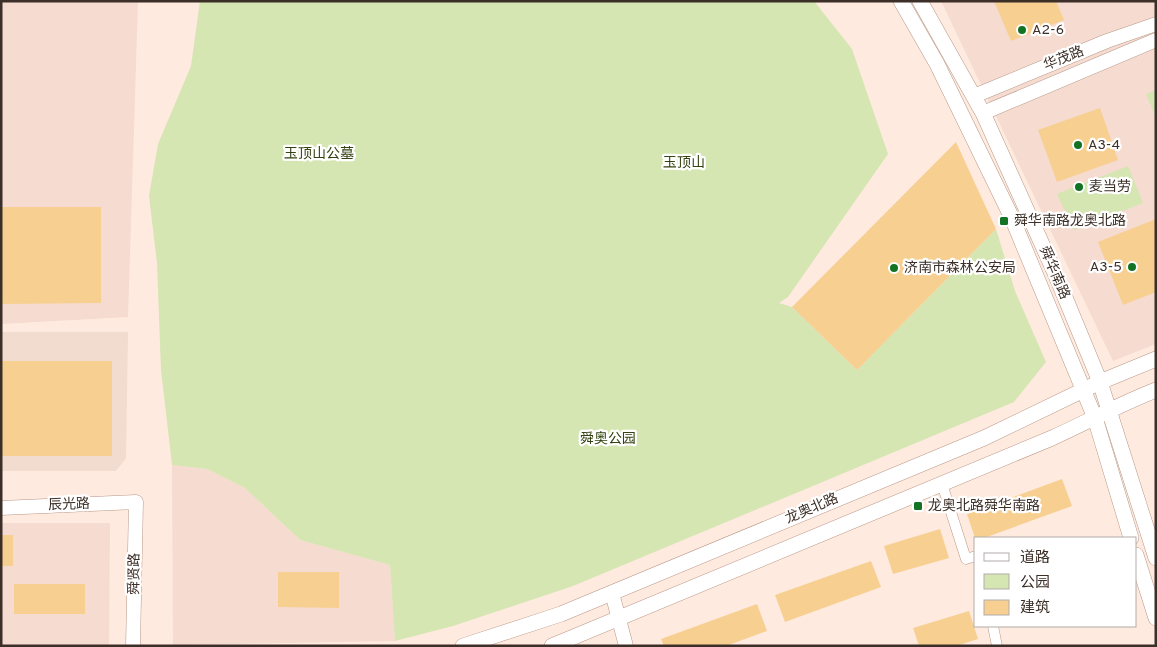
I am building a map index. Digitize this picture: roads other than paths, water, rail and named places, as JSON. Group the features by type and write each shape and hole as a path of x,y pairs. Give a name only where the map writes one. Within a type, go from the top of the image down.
{"main road":[{"name":"舜华南路","path":"901,1 938,64 1009,210 1095,418 1131,537"},
{"name":"舜华南路","path":"920,1 983,112 1055,273 1100,382 1156,558"},
{"name":"龙奥北路","path":"463,646 561,614 612,593 984,438 1100,382 1156,359"},
{"name":"龙奥北路","path":"552,646 942,484 1095,418 1109,409 1156,390"},
{"path":"1137,558 1156,618"}],"street":[{"name":"华茂路","path":"974,96 1108,41 1156,24"},
{"name":"华茂路","path":"983,112 1156,40"},
{"path":"942,484 966,559 974,557"},
{"name":"辰光路","path":"1,508 136,502"},
{"name":"舜贤路","path":"133,646 136,502"},
{"path":"612,593 626,646"},
{"path":"993,627 997,646"}],"place":[{"name":"A2-6","path":"1022,30"},
{"name":"A3-4","path":"1078,145"},
{"name":"麦当劳","path":"1079,187"},
{"name":"舜华南路龙奥北路","path":"1004,221"},
{"name":"A3-5","path":"1132,267"},
{"name":"济南市森林公安局","path":"894,268"},
{"name":"龙奥北路舜华南路","path":"918,506"}],"park label":[{"name":"玉顶山公墓","path":"319,154"},
{"name":"玉顶山","path":"684,163"},
{"name":"舜奥公园","path":"608,439"}]}
